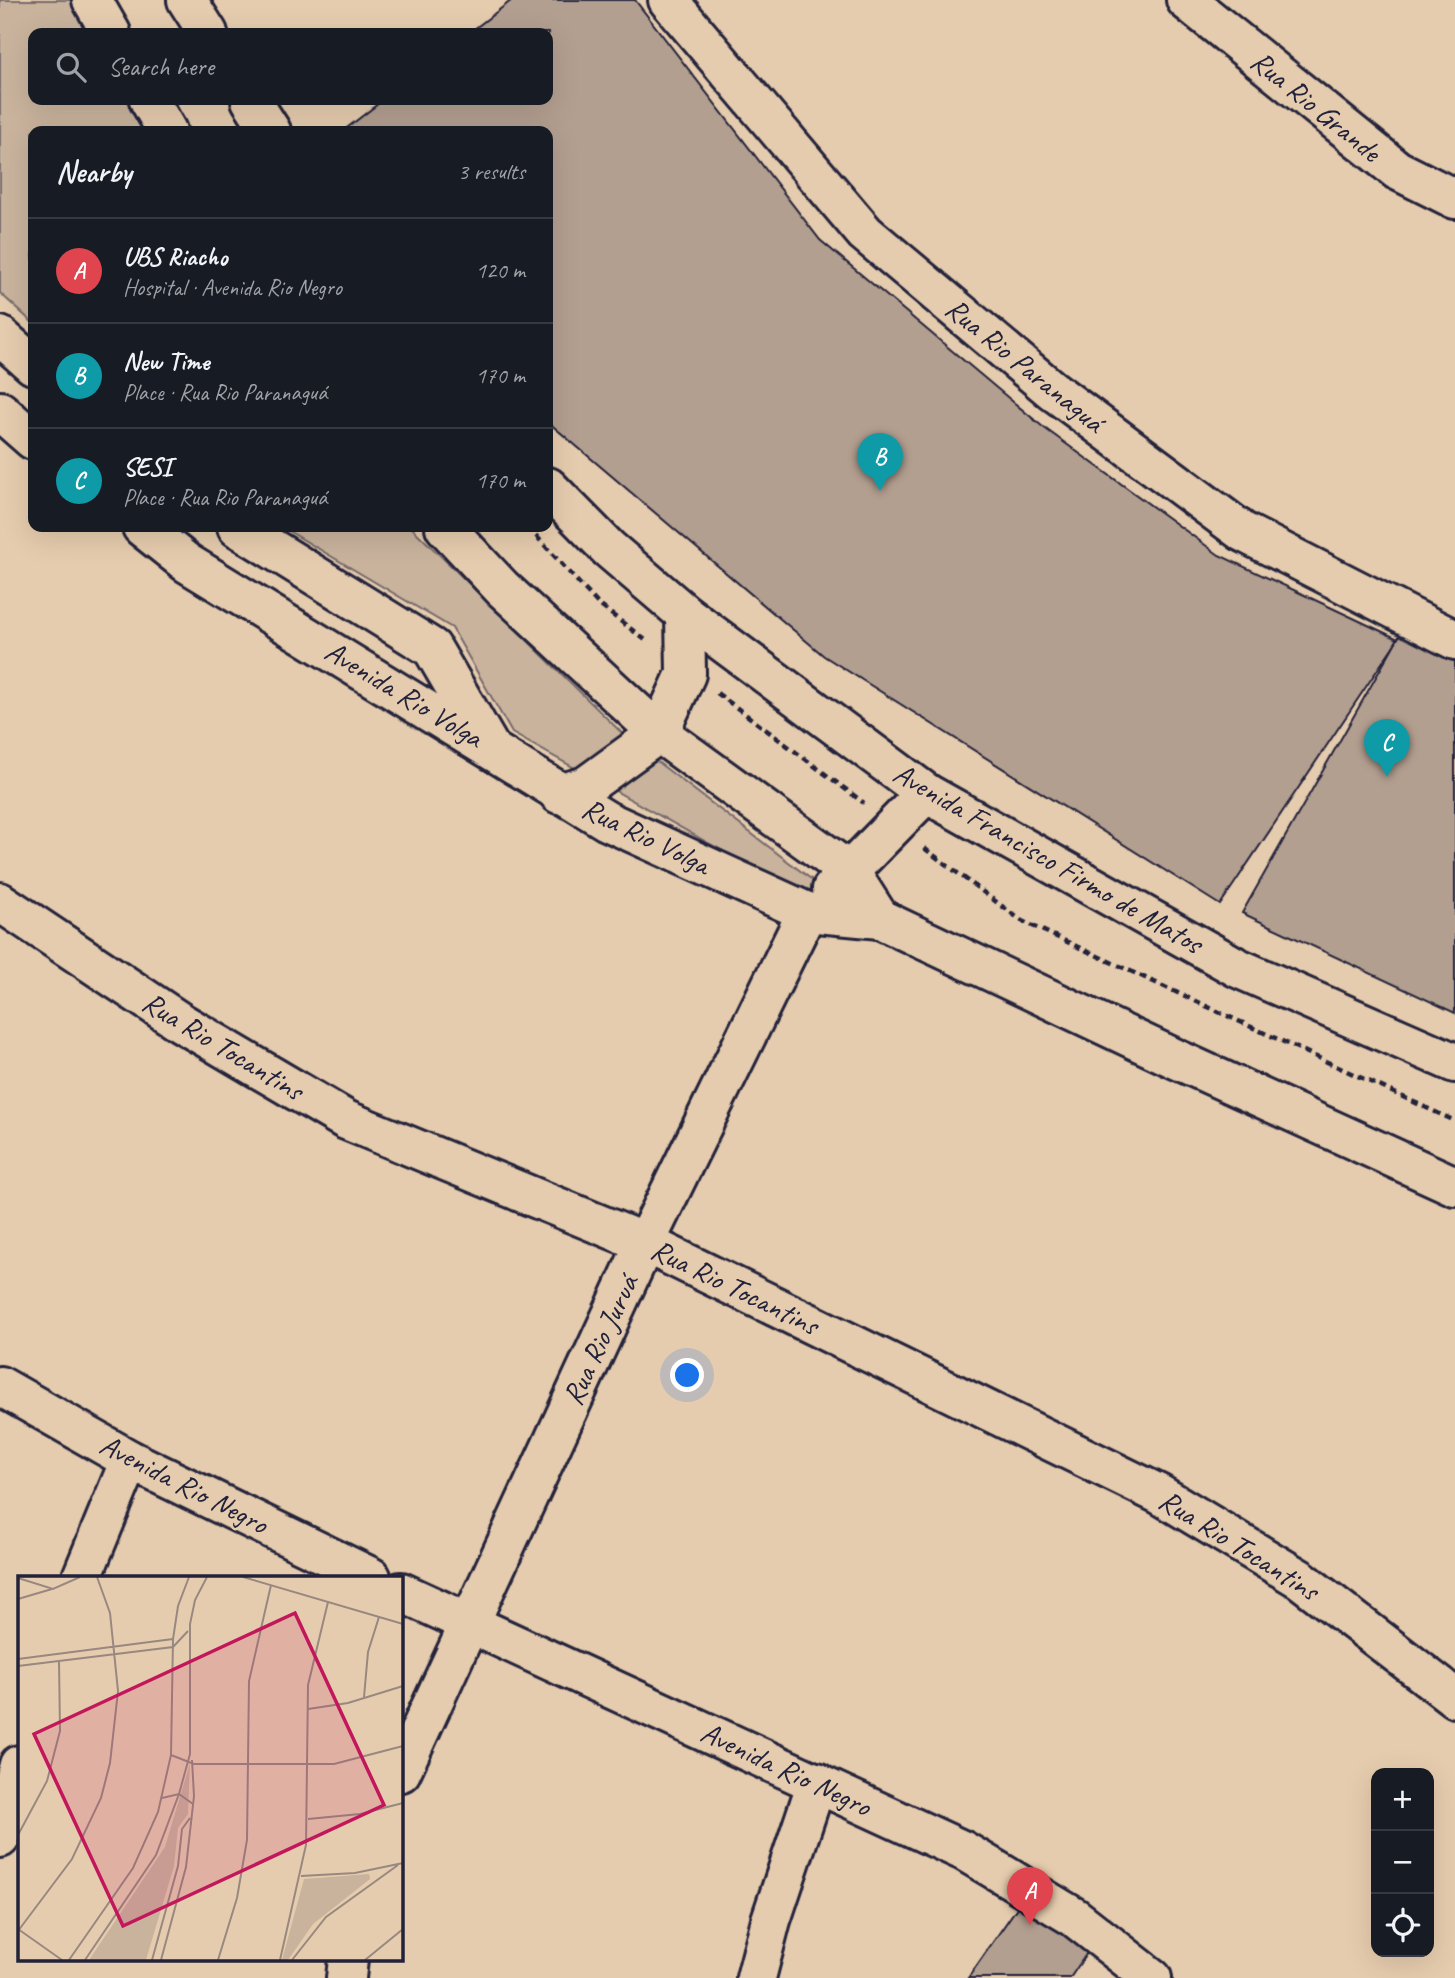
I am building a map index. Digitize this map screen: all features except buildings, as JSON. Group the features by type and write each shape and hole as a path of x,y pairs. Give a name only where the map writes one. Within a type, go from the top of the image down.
{"street":[{"path":"92,0 108,28"},
{"path":"187,0 205,28"},
{"name":"Rua Rio Paranaguá","path":"668,0 865,233 1052,390 1243,532 1455,640"},
{"name":"Rua Rio Grande","path":"1186,0 1397,170 1455,200"},
{"path":"152,105 164,126"},
{"path":"254,105 268,126"},
{"path":"0,336 28,361"},
{"path":"0,411 28,436"},
{"name":"Avenida Francisco Firmo de Matos","path":"553,492 610,549 685,614 926,793 1238,968 1455,1063"},
{"name":"Avenida Rio Volga","path":"148,532 187,563 491,749"},
{"name":"Avenida Rio Volga","path":"245,532 432,648 491,749"},
{"path":"450,532 502,588 659,733 850,872 880,919"},
{"path":"559,794 586,786 659,733 686,674 685,614"},
{"name":"Rua Rio Volga","path":"491,749 559,794 607,821 807,912"},
{"path":"807,912 850,872 926,793"},
{"name":"Rua Rio Tocantins","path":"0,902 180,1022 346,1120 645,1243 1159,1494 1300,1579 1455,1698"},
{"path":"807,912 880,919 1174,1058 1455,1186"},
{"name":"Rua Rio Juruá","path":"402,1770 645,1243 807,912"},
{"name":"Avenida Rio Negro","path":"0,1386 130,1460 369,1576"},
{"path":"82,1576 130,1460"},
{"name":"Avenida Rio Negro","path":"402,1592 964,1851 1074,1917 1152,1978"},
{"path":"0,1838 18,1769"},
{"path":"756,1978 771,1920 817,1782"},
{"path":"346,1978 348,1960"}],"shaded area":[{"path":"0,0 77,0 94,28 28,28 28,105 140,105 153,126 28,126 28,318 0,293"},
{"path":"290,532 416,532 630,741 824,889 794,891 512,733 452,628"}],"place":[{"name":"New Time","path":"880,491"},
{"name":"SESI","path":"1387,777"},
{"name":"UBS Riacho","path":"1030,1925"}]}
